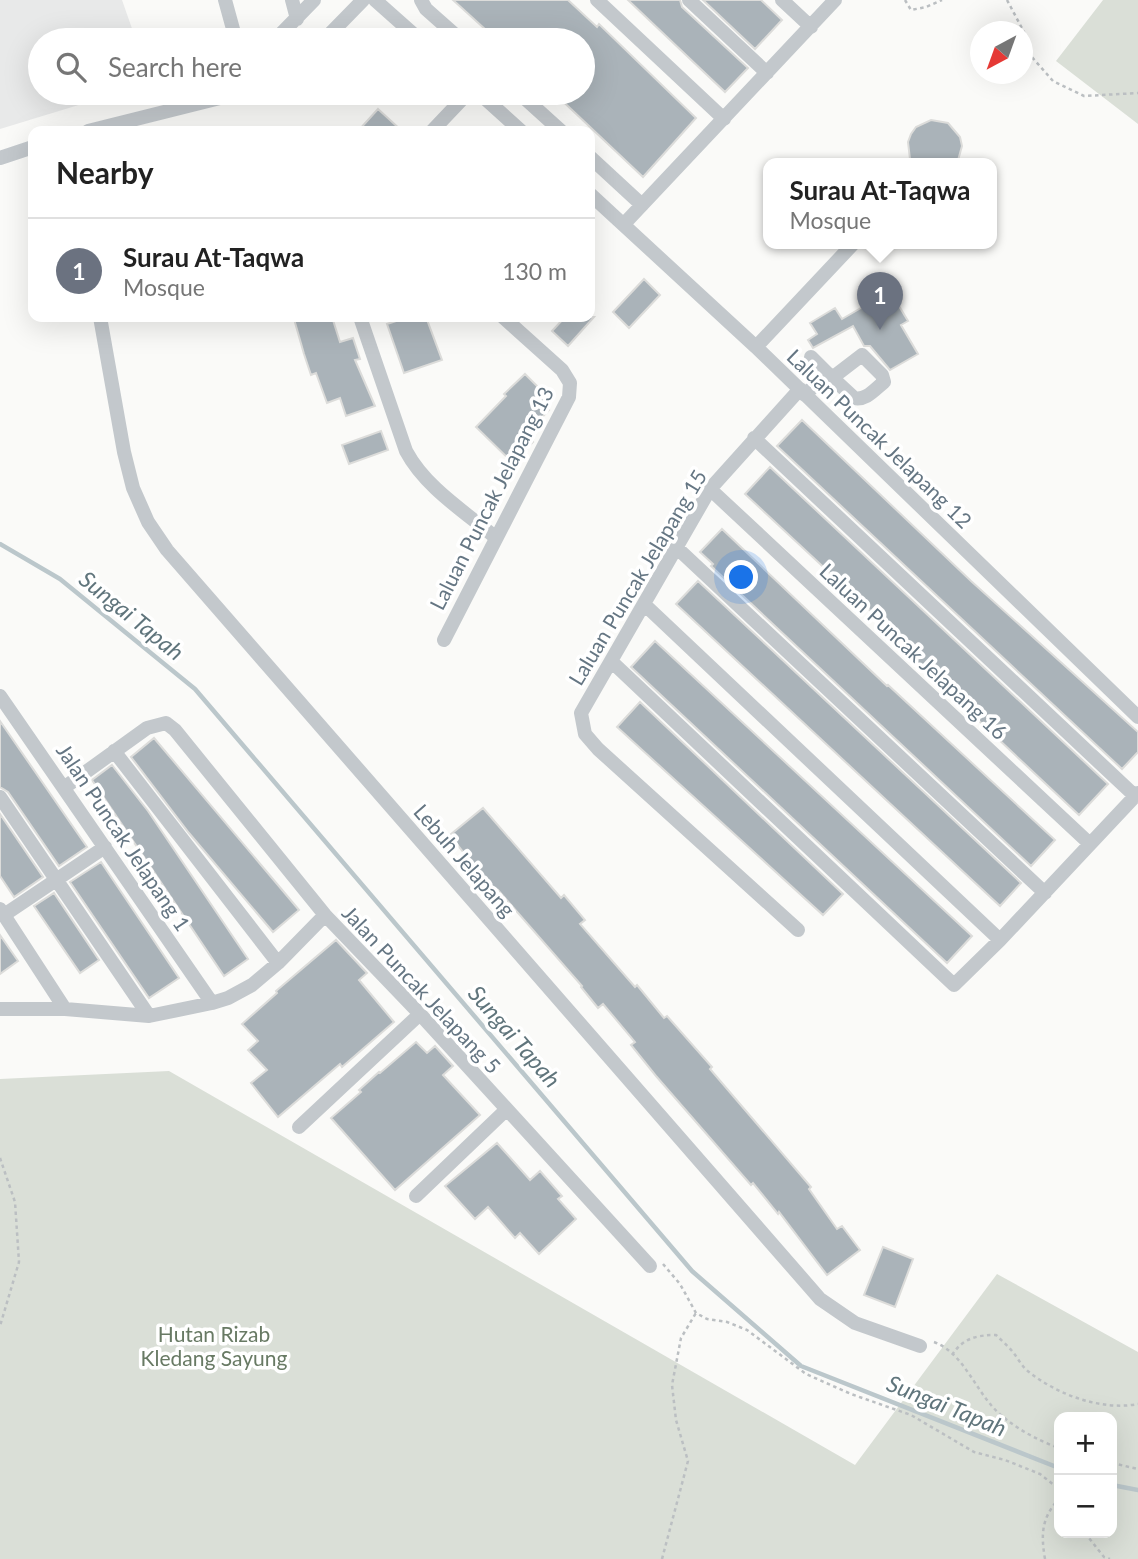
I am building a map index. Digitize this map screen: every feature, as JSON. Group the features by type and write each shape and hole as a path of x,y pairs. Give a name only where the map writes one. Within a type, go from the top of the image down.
{"street":[{"path":"225,0 233,28"},
{"path":"292,0 297,19"},
{"path":"288,28 314,0"},
{"path":"336,28 363,0"},
{"path":"375,0 407,28"},
{"path":"597,0 724,119"},
{"path":"690,0 767,73"},
{"path":"782,0 811,27"},
{"path":"624,224 835,0"},
{"path":"424,4 449,28"},
{"path":"108,126 192,105"},
{"path":"437,126 457,105"},
{"path":"492,105 515,126"},
{"path":"532,105 555,126"},
{"path":"0,158 28,149"},
{"path":"595,162 642,205"},
{"name":"Laluan Puncak Jelapang 12","path":"595,198 756,347 1138,717"},
{"path":"756,347 848,249"},
{"name":"Lebuh Jelapang","path":"101,322 124,452 134,488 148,522 167,550 820,1299 855,1322 920,1346"},
{"path":"362,322 412,463 426,479 495,537"},
{"name":"Laluan Puncak Jelapang 13","path":"444,640 569,397 570,383 562,370 509,322"},
{"name":"Laluan Puncak Jelapang 15","path":"797,930 598,749 585,734 581,713 710,489 754,438 802,392 829,375 858,350 884,378 884,382 866,397 854,398 829,375"},
{"path":"811,357 829,375"},
{"path":"611,661 954,985 1136,795 754,438"},
{"name":"Laluan Puncak Jelapang 16","path":"710,489 1090,844"},
{"path":"676,547 1045,893"},
{"path":"645,605 1000,940"},
{"name":"Jalan Puncak Jelapang 1","path":"0,696 212,1003"},
{"name":"Jalan Puncak Jelapang 5","path":"114,751 156,724 166,723 176,730 325,915 420,1014 650,1266"},
{"path":"65,787 114,751 278,963"},
{"path":"0,797 149,1016"},
{"path":"65,1009 2,912 105,847"},
{"path":"0,1009 65,1009 149,1016 212,1003 252,985 278,963 325,915"},
{"path":"299,1127 420,1014"},
{"path":"416,1196 506,1110"}],"path":[{"path":"905,0 911,10 942,0"},
{"path":"1007,0 1024,32 1031,56 1053,80 1084,96 1138,93"},
{"path":"0,1158 15,1202 19,1262 0,1326"},
{"path":"650,1266 666,1266 696,1313 707,1319 727,1322 747,1330 806,1374 850,1394 911,1415 974,1452 1040,1474 1054,1485"},
{"path":"662,1559 688,1461 677,1420 672,1385 681,1338 696,1313"},
{"path":"952,1354 960,1343 979,1335 996,1335 1012,1350 1027,1371 1054,1387 1082,1400 1121,1408 1138,1404"},
{"path":"920,1346 936,1342 966,1369 993,1408 1021,1429 1054,1446"},
{"path":"1117,1464 1138,1469"},
{"path":"1045,1559 1041,1532 1054,1505"},
{"path":"1089,1538 1104,1558 1110,1559"}],"shaded area":[{"path":"0,0 122,0 132,28 28,28 28,105 79,105 0,129"}],"green space":[{"path":"1103,0 1138,0 1138,124 1056,61"},
{"name":"Hutan Rizab Kledang Sayung","path":"169,1071 855,1465 997,1274 1138,1352 1138,1559 0,1559 0,1079"}],"building":[{"path":"453,0 568,0 597,27 599,24 696,118 643,177 595,132 595,126 589,126 567,105 595,105 595,28 484,28"},
{"path":"628,0 680,0 682,7 748,68 725,92"},
{"path":"703,0 761,0 782,20 755,49"},
{"path":"378,109 397,126 363,126"},
{"path":"931,120 948,123 960,137 962,146 959,158 910,158 908,142 916,127"},
{"path":"644,279 660,295 629,328 613,312"},
{"path":"890,291 908,321 901,325 918,354 890,370 870,346 864,346 853,326 813,348 808,340 817,334 810,323 835,308 842,319"},
{"path":"295,322 334,322 340,342 353,338 360,359 355,360 375,406 346,416 340,398 327,403 316,373 311,375"},
{"path":"428,322 442,360 404,373 387,324"},
{"path":"560,322 590,322 568,346 552,331"},
{"path":"525,374 548,397 542,403 549,410 526,434 533,442 513,463 476,427"},
{"path":"802,420 971,581 1138,732 1138,752 1122,769 777,446"},
{"path":"381,431 388,450 349,464 342,445"},
{"path":"770,467 1108,784 1079,815 914,660 918,655 745,494"},
{"path":"722,529 887,686 1055,840 1031,866 711,566 713,564 700,552"},
{"path":"698,581 1021,883 1000,906 676,604"},
{"path":"655,641 972,936 947,963 631,667"},
{"path":"640,702 843,894 823,915 617,727"},
{"path":"0,721 87,847 59,866 8,792 0,787"},
{"path":"154,738 299,910 273,932 189,833 131,757"},
{"path":"112,765 148,811 248,959 224,976 92,780"},
{"path":"483,808 561,898 564,895 585,920 580,924 635,987 637,985 664,1018 667,1016 712,1067 710,1069 811,1187 809,1189 837,1229 842,1226 860,1250 827,1275 779,1212 778,1214 753,1183 751,1185 656,1076 631,1045 635,1042 603,1004 598,1008 498,890 496,891 477,870 450,835"},
{"path":"0,814 43,877 14,897 0,876"},
{"path":"101,862 179,978 149,998 70,882"},
{"path":"54,893 99,960 80,973 34,906"},
{"path":"0,935 18,961 0,974"},
{"path":"336,940 367,973 359,980 394,1022 278,1117 251,1083 267,1070 248,1050 258,1041 242,1024"},
{"path":"416,1042 427,1053 435,1046 453,1066 443,1075 480,1115 395,1190 331,1118 379,1072"},
{"path":"497,1143 530,1180 540,1171 562,1196 558,1199 576,1219 539,1254 520,1233 515,1238 488,1207 475,1219 445,1186"},
{"path":"883,1247 913,1259 895,1307 864,1295"}],"waterway":[{"name":"Sungai Tapah","path":"0,544 60,579 195,689 692,1271 801,1366 1054,1466"},
{"name":"Sungai Tapah","path":"1117,1486 1138,1490"}],"place":[{"name":"Surau At-Taqwa","path":"880,330"}]}
